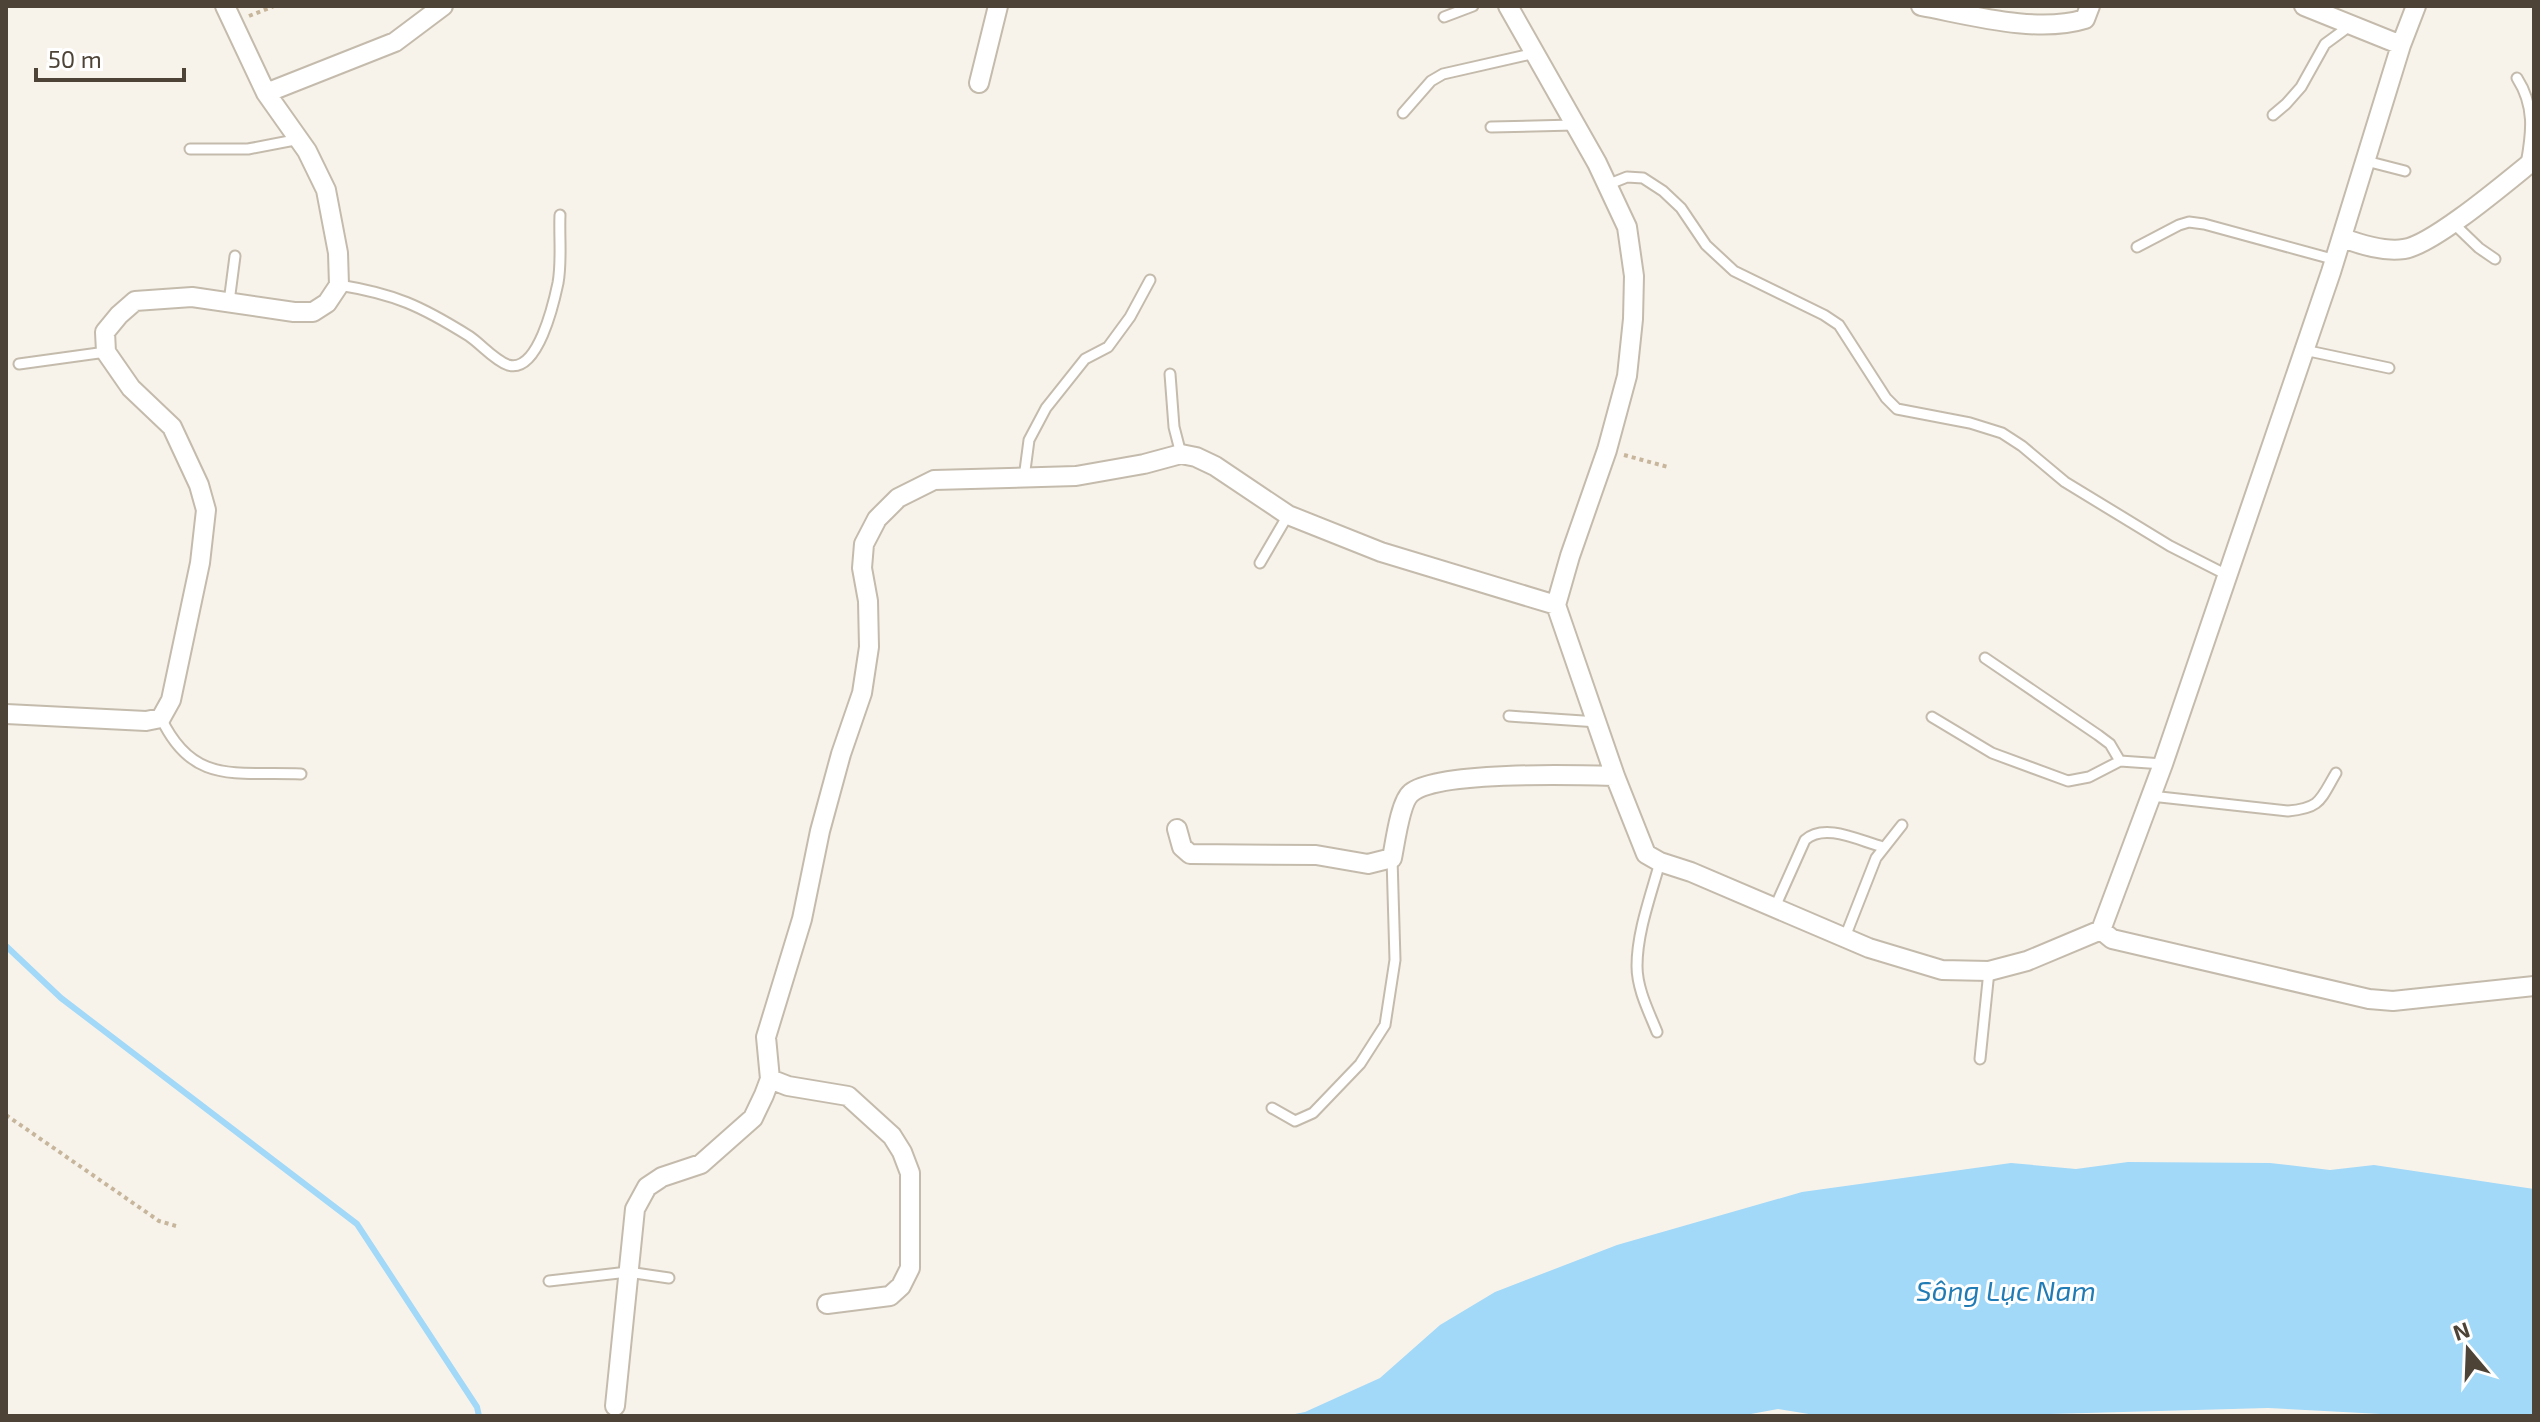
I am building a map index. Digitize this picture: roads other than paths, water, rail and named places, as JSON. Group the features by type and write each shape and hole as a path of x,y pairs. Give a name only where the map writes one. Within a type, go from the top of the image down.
{"street":[{"path":"266,93 395,42 443,6"},
{"path":"979,83 998,6"},
{"path":"1508,6 1627,227 1634,276 1627,376 1607,450 1556,605 1615,776 1646,854 1869,948 1942,970 1989,971 2027,961 2101,930 2163,764 2336,260 2401,45 2416,6"},
{"path":"1921,6 2004,21 2067,25 2085,19 2090,6"},
{"path":"2304,6 2401,45"},
{"path":"6,714 146,721 161,718 171,700 200,563 206,510 199,485 172,427 131,388 106,352 105,332 135,301 192,297 313,312 327,303 339,285 338,253 326,190 300,139 266,93 229,15"},
{"path":"2343,238 2380,248 2408,249 2452,222 2530,163"},
{"path":"615,1406 635,1209 647,1187 662,1177 701,1164 753,1118 770,1079 766,1037 802,919 820,831 841,754 862,693 869,647 868,601 862,568 864,544 877,519 898,498 934,480 1076,476 1181,454 1215,466 1288,515 1381,552 1556,605"},
{"path":"1177,829 1182,847 1190,854 1316,855 1368,864 1392,858 1404,805 1410,793 1422,788 1480,778 1615,776"},
{"path":"2101,930 2112,939 2369,999 2393,1001 2534,986"},
{"path":"770,1079 788,1086 848,1096 892,1136 910,1173 910,1268 901,1286 890,1296 827,1304"}],"lane":[{"path":"1444,17 1473,6"},
{"path":"2273,115 2301,87 2325,44 2351,25"},
{"path":"1403,113 1431,81 1443,74 1535,53"},
{"path":"2517,78 2526,92 2531,120 2530,163"},
{"path":"1491,127 1574,125"},
{"path":"190,149 248,149 300,139"},
{"path":"2366,161 2405,171"},
{"path":"1607,185 1627,177 1643,178 1681,208 1706,245 1734,271 1839,325 1886,398 1897,409 1970,423 2002,433 2065,482 2170,546 2227,575"},
{"path":"339,285 381,292 420,307 483,345 508,365 517,366 528,360 544,334 558,280 560,215"},
{"path":"2137,247 2189,222 2336,260"},
{"path":"2452,222 2495,259"},
{"path":"229,302 235,256"},
{"path":"1024,478 1029,440 1046,408 1085,359 1108,347 1130,317 1150,280"},
{"path":"2304,350 2389,368"},
{"path":"19,364 106,352"},
{"path":"1170,374 1174,427 1181,454"},
{"path":"1260,563 1288,515"},
{"path":"1985,658 2110,744 2120,761"},
{"path":"1509,716 1598,722"},
{"path":"1932,717 1992,753 2068,781 2089,777 2120,761 2163,764"},
{"path":"161,718 181,750 191,760 211,770 301,774"},
{"path":"2151,796 2288,811 2308,809 2319,802 2336,773"},
{"path":"1845,937 1883,847 1902,825"},
{"path":"1775,907 1805,840 1813,833 1823,831 1883,847"},
{"path":"1272,1108 1295,1121 1313,1113 1360,1064 1385,1025 1395,960 1392,858"},
{"path":"1657,1032 1640,989 1637,966 1643,927 1660,862"},
{"path":"1980,1059 1989,971"},
{"path":"549,1281 628,1272 669,1278"}],"water":[{"name":"Sông Lục Nam","path":"2128,1162 2270,1163 2330,1170 2374,1165 2534,1189 2534,1416 2419,1416 2268,1408 1983,1416 1821,1416 1778,1409 1740,1416 1285,1416 1305,1412 1380,1378 1440,1325 1495,1292 1617,1245 1802,1192 2011,1163 2076,1169"}],"waterway":[{"path":"6,946 61,998 357,1224 477,1407 479,1416"}]}
